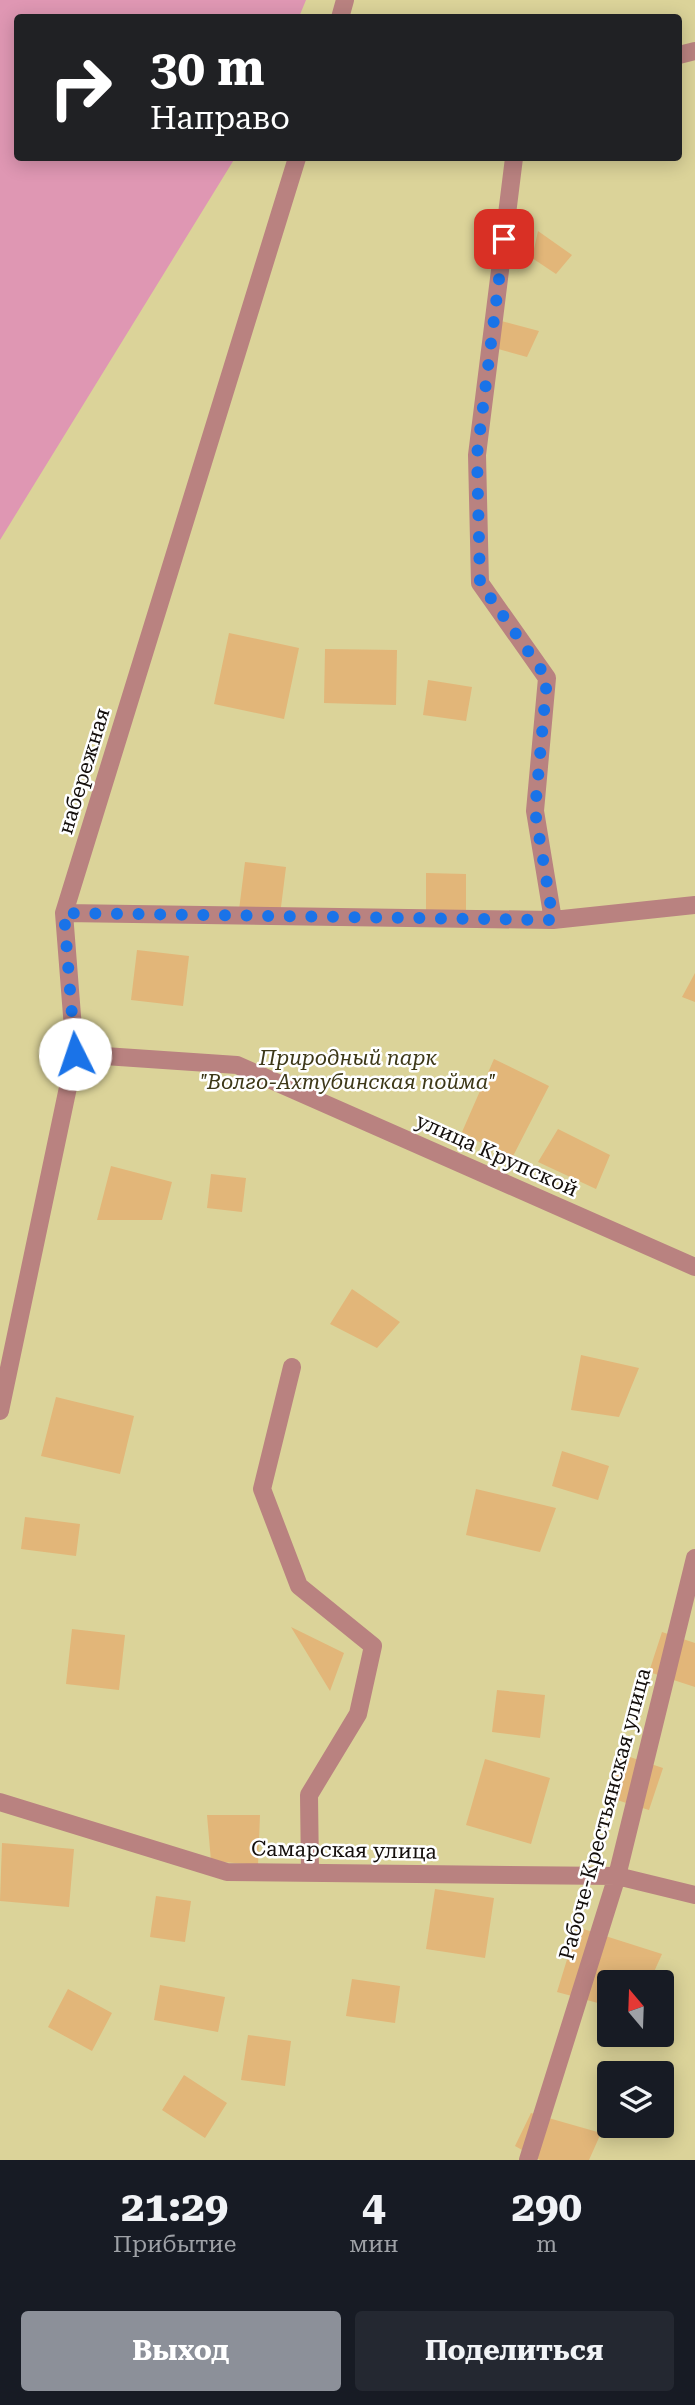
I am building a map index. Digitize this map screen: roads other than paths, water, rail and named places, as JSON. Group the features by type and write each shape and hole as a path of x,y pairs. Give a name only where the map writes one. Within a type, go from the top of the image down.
{"street":[{"name":"набережная","path":"0,1411 75,1054 64,913 296,161"},
{"path":"514,161 477,455 480,583 547,678 535,811 553,920"},
{"path":"64,913 553,920 695,905"},
{"name":"улица Крупской","path":"75,1054 237,1065 695,1267"},
{"path":"292,1367 262,1489 299,1586 373,1646 358,1714 309,1795 310,1873"},
{"name":"Рабоче-Крестьянская улица","path":"528,2160 617,1875 695,1558"},
{"name":"Самарская улица","path":"0,1802 227,1872 617,1875 695,1895"}],"park label":[{"name":"Природный парк \"Волго-Ахтубинская пойма\"","path":"348,1070"}]}
